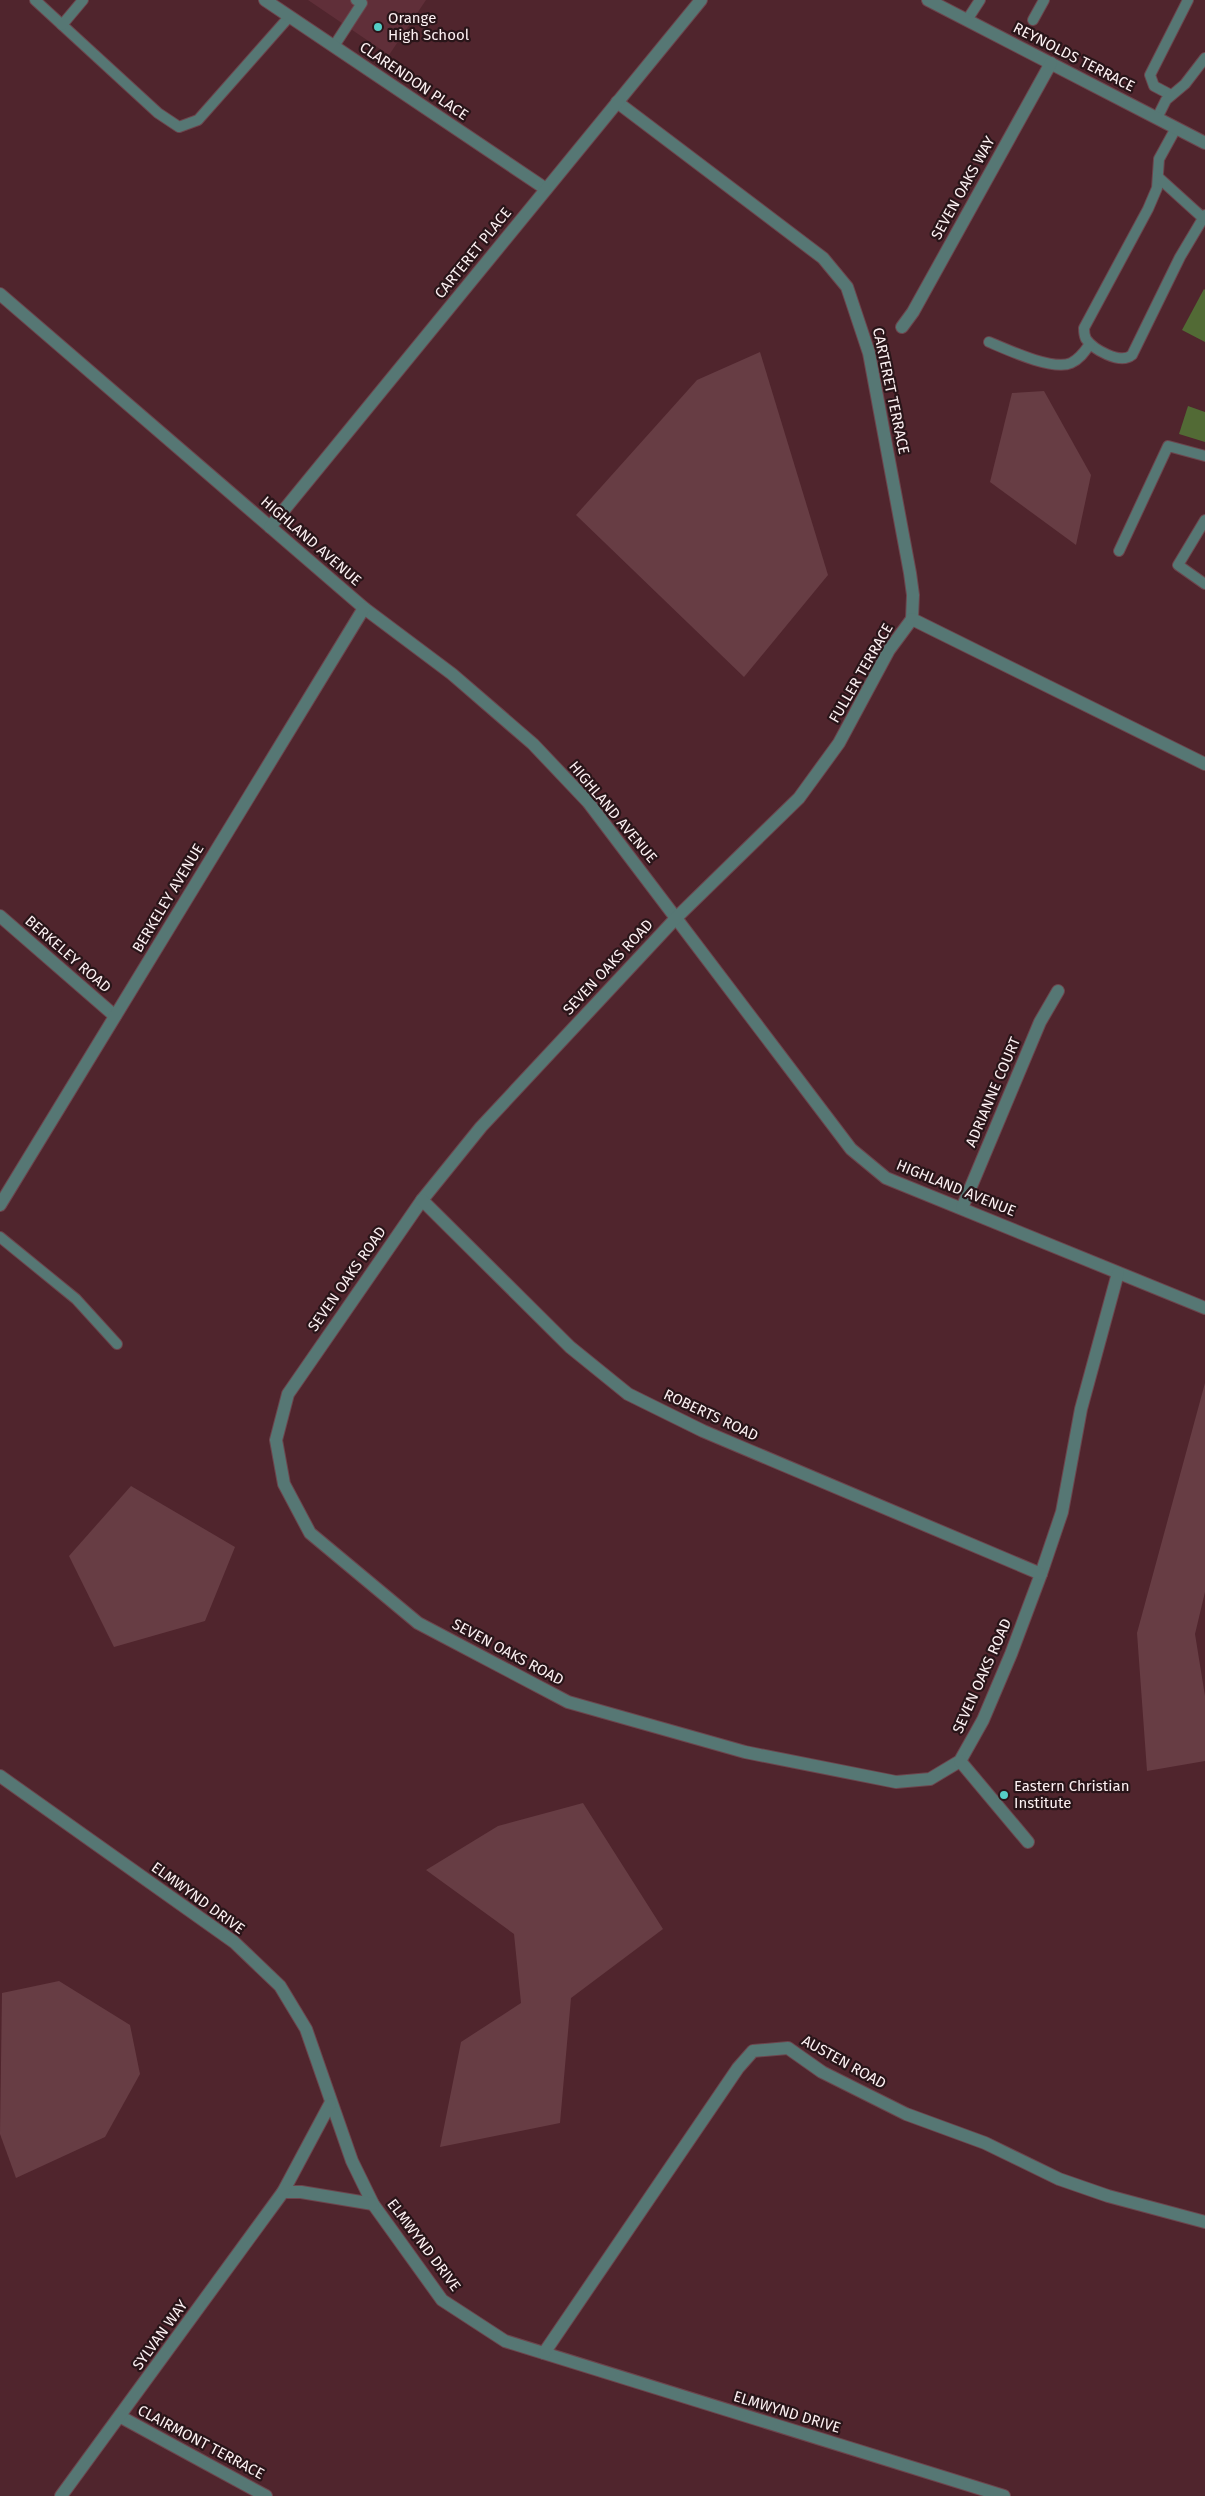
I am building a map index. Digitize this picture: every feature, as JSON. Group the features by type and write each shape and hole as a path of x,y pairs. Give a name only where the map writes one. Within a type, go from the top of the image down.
{"street":[{"name":"CLARENDON PLACE","path":"264,0 546,188"},
{"name":"CARTERET PLACE","path":"270,527 701,0"},
{"name":"REYNOLDS TERRACE","path":"928,0 1205,144"},
{"name":"SEVEN OAKS WAY","path":"902,327 913,312 1051,63"},
{"name":"CARTERET TERRACE","path":"617,102 824,258 847,287 860,320 869,353 910,573 913,595 912,619"},
{"name":"HIGHLAND AVENUE","path":"0,294 364,608 452,674 533,744 588,802 851,1149 886,1178 1205,1308"},
{"name":"BERKELEY AVENUE","path":"0,1205 364,608"},
{"name":"FULLER TERRACE","path":"677,917 799,798 839,743 889,650 912,619 1205,764"},
{"name":"BERKELEY ROAD","path":"0,916 115,1016"},
{"name":"SEVEN OAKS ROAD","path":"677,917 481,1126 422,1200 288,1394 276,1440 284,1484 310,1533 418,1623 568,1702 745,1752 896,1782 930,1779 960,1761 994,1695 1041,1574 1062,1512 1081,1409 1118,1273"},
{"name":"ADRIANNE COURT","path":"962,1208 1040,1022 1058,991"},
{"name":"ROBERTS ROAD","path":"422,1200 570,1347 628,1394 703,1431 1041,1574"},
{"path":"960,1761 1028,1842"},
{"name":"ELMWYND DRIVE","path":"0,1776 234,1942 280,1986 306,2030 330,2104 352,2161 373,2204 442,2300 505,2341 1004,2496"},
{"name":"AUSTEN ROAD","path":"544,2354 732,2076 753,2051 788,2048 822,2072 906,2114 986,2143 1059,2179 1108,2196 1205,2222"},
{"name":"SYLVAN WAY","path":"61,2496 284,2192 330,2104"},
{"path":"284,2192 301,2192 373,2204"},
{"name":"CLAIRMONT TERRACE","path":"120,2417 266,2496"}],"lane":[{"path":"35,0 158,113 179,127 198,120 289,17"},
{"path":"62,25 83,0"},
{"path":"334,46 362,4 356,0"},
{"path":"967,20 980,0"},
{"path":"1033,20 1044,0"},
{"path":"1171,94 1154,86 1150,75 1188,0"},
{"path":"1158,118 1171,94 1185,84 1205,58"},
{"path":"1159,178 1204,216 1132,355 1124,358 1115,358 1090,344 1084,337 1084,328 1148,209 1157,188 1159,178 1157,166 1159,159 1176,128"},
{"path":"989,342 1030,358 1059,365 1069,364 1077,360 1090,344"},
{"path":"1119,551 1168,446 1205,456"},
{"path":"1205,520 1178,565 1205,584"},
{"path":"0,1237 76,1299 117,1344"}],"shaded area":[{"name":"Orange High School","path":"308,0 426,0 389,55"},
{"path":"760,352 828,575 744,677 576,515 697,380"},
{"path":"1044,391 1091,475 1076,545 990,482 1012,393"},
{"path":"1205,1383 1205,1592 1195,1634 1205,1696 1205,1761 1147,1771 1137,1633"},
{"path":"131,1486 235,1547 205,1621 114,1647 69,1556"},
{"path":"583,1803 663,1929 571,1998 560,2123 440,2147 461,2042 521,2003 514,1934 426,1870 498,1826"},
{"path":"59,1981 130,2025 140,2074 105,2137 16,2178 0,2134 2,1993"}],"building":[{"path":"1205,290 1205,342 1182,330"},
{"path":"1188,406 1205,412 1205,442 1179,434"}],"place":[{"name":"Orange High School","path":"378,27"},
{"name":"Eastern Christian Institute","path":"1004,1795"}]}
